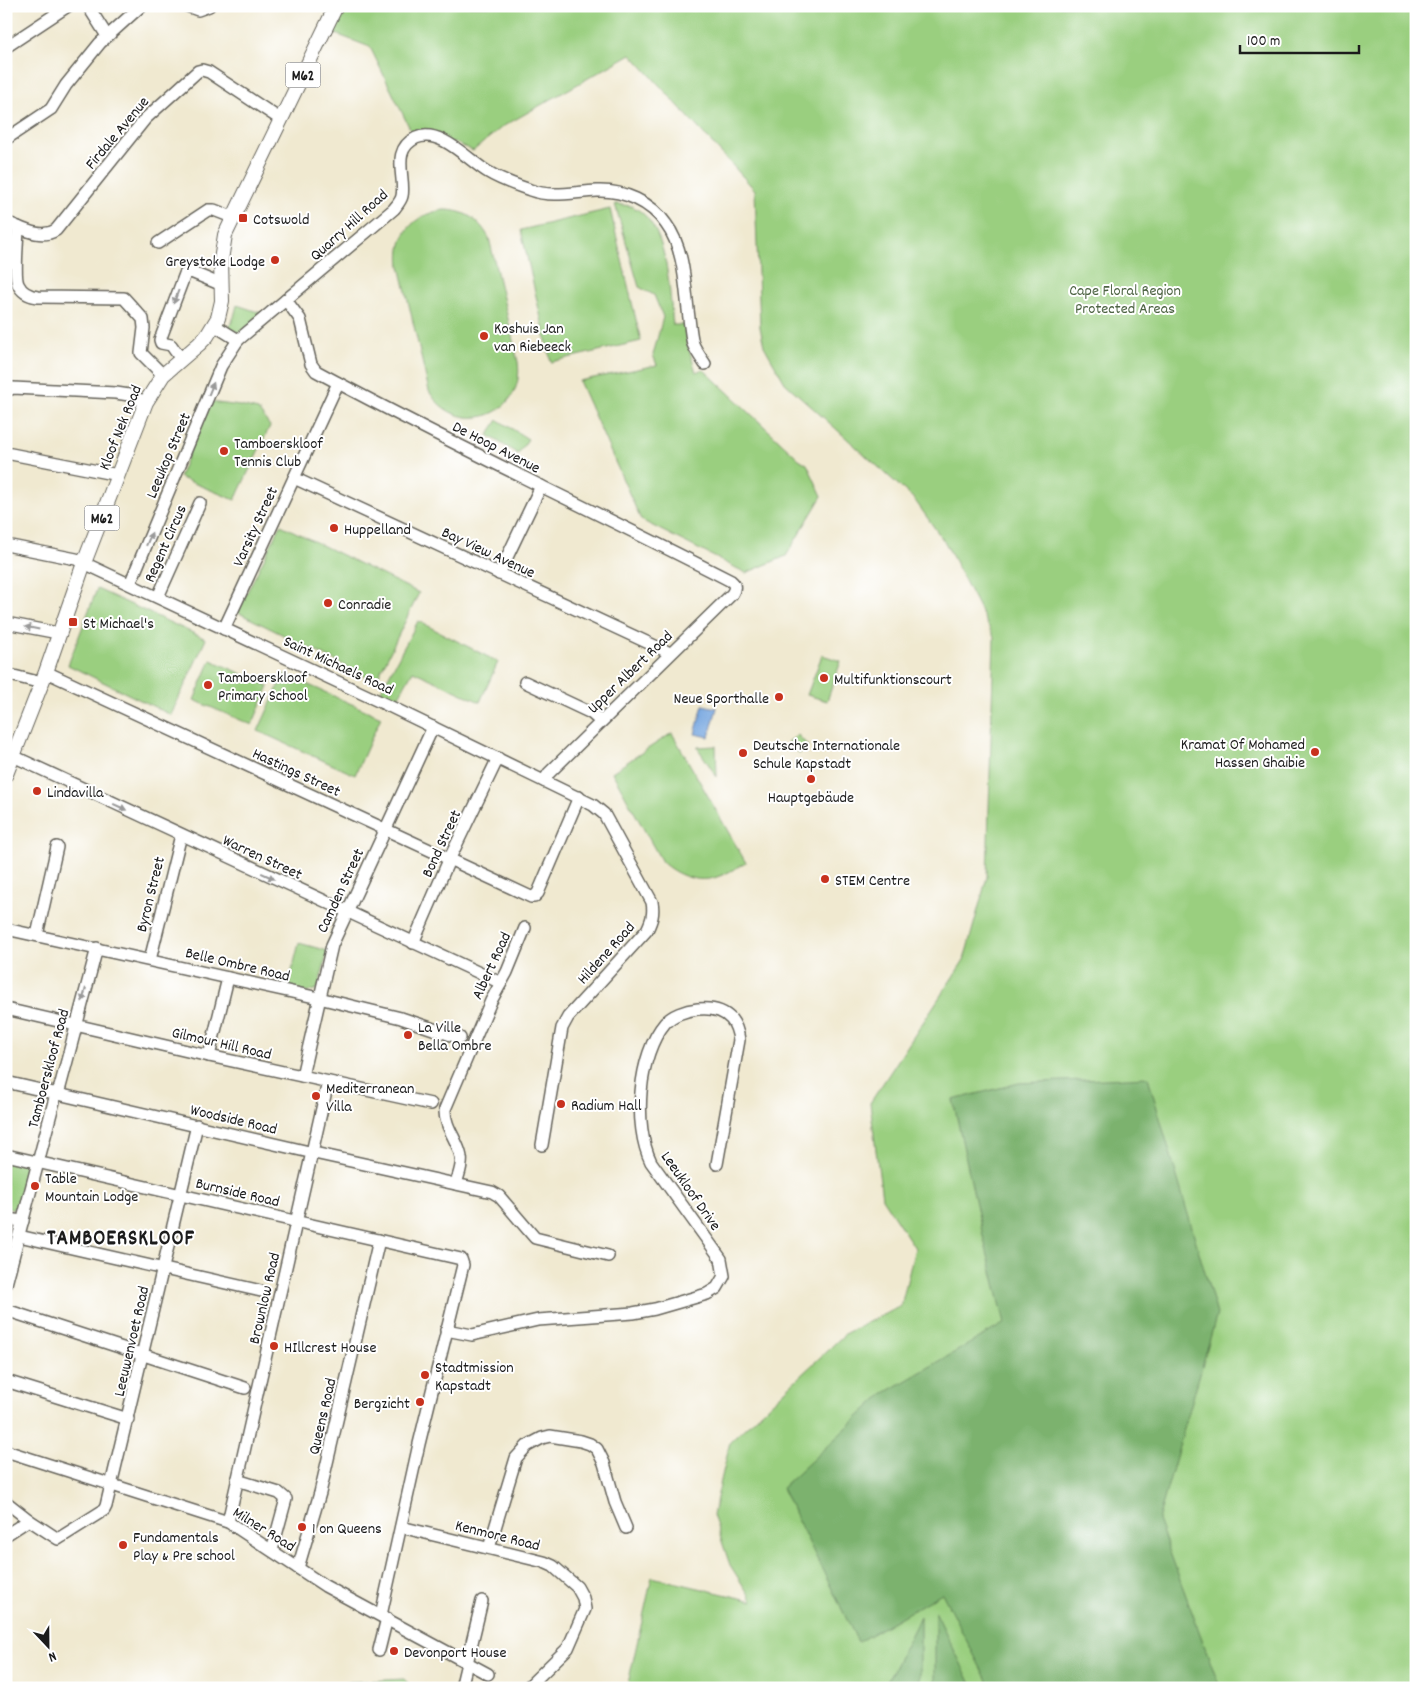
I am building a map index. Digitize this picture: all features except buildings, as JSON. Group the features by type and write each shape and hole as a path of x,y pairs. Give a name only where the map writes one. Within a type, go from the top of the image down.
{"main road":[{"name":"Kloof Nek Road","path":"6,774 146,402 163,375 199,344 214,325 220,310 222,285 221,251 225,235 232,217 336,6"}],"street":[{"path":"6,47 68,6"},
{"path":"88,6 108,36"},
{"path":"6,139 51,109 70,80 108,36 142,6"},
{"path":"187,6 201,10 209,6"},
{"name":"Firdale Avenue","path":"6,222 41,234 52,233 56,230 144,119 198,71 209,72 280,120"},
{"name":"Quarry Hill Road","path":"238,340 398,205 402,196 400,163 402,154 412,140 429,136 442,140 492,174 531,190 549,195 598,191 615,192 634,198 651,208 666,223 675,240 681,259 693,342 705,364"},
{"path":"158,243 208,210 218,211 232,217"},
{"path":"18,227 17,280 22,290 28,295 38,297 124,298 143,319 142,353 163,375"},
{"path":"181,359 171,345 161,343 160,340 185,274 191,272 222,285"},
{"name":"De Hoop Avenue","path":"286,300 300,319 312,367 316,371 661,545 731,581 734,585"},
{"path":"214,325 238,340"},
{"name":"Leeukop Street","path":"130,584 221,366 238,340"},
{"name":"Varsity Street","path":"224,629 338,383"},
{"path":"10,390 116,392 146,402"},
{"path":"6,453 118,475"},
{"name":"Bay View Avenue","path":"294,478 670,653"},
{"path":"500,574 541,486"},
{"name":"Regent Circus","path":"158,597 200,503"},
{"name":"Saint Michaels Road","path":"6,545 61,556 84,563 579,797"},
{"name":"Upper Albert Road","path":"544,781 549,773 600,721 732,594 735,588 734,585"},
{"path":"6,623 58,633"},
{"name":"Hastings Street","path":"6,674 44,677 529,896 534,896 538,893 579,797"},
{"path":"525,682 591,713 600,721"},
{"name":"Camden Street","path":"302,1076 332,945 432,727"},
{"name":"Warren Street","path":"13,756 501,983"},
{"name":"Bond Street","path":"413,943 449,860 498,758"},
{"name":"Hildene Road","path":"542,1145 562,1028 568,1017 647,930 654,911 652,902 604,814 593,804 579,797"},
{"name":"Byron Street","path":"150,960 181,835"},
{"path":"37,935 57,846"},
{"name":"Belle Ombre Road","path":"6,928 319,998 401,1018 460,1038"},
{"name":"Albert Road","path":"456,1184 461,1157 447,1124 445,1109 490,1001 507,972 525,928"},
{"name":"Tamboerskloof Road","path":"6,1284 97,948"},
{"path":"209,1056 228,978"},
{"name":"Gilmour Hill Road","path":"6,1009 209,1056 432,1104"},
{"name":"Leeukloof Drive","path":"446,1330 472,1335 538,1320 645,1311 708,1294 720,1285 724,1276 721,1258 651,1162 646,1150 640,1120 639,1108 647,1058 665,1023 678,1014 689,1010 712,1010 724,1013 731,1019 739,1040 718,1164"},
{"name":"Woodside Road","path":"6,1082 497,1194 535,1238 608,1256"},
{"name":"Brownlow Road","path":"228,1522 328,1082"},
{"name":"Leeuwenvoet Road","path":"29,1520 58,1539 104,1510 164,1269 196,1125"},
{"name":"Burnside Road","path":"6,1155 460,1258 463,1260 446,1330"},
{"path":"6,1219 23,1221"},
{"path":"19,1236 261,1291"},
{"name":"Queens Road","path":"298,1568 320,1493 378,1240"},
{"path":"6,1310 245,1388"},
{"path":"380,1650 384,1617 401,1527 446,1330"},
{"path":"6,1381 128,1419"},
{"path":"489,1548 516,1458 527,1446 550,1436 581,1441 597,1449 604,1463 615,1502 626,1528"},
{"name":"Milner Road","path":"6,1451 228,1522 325,1586 488,1674"},
{"path":"237,1480 279,1493 286,1500 272,1550"},
{"path":"6,1502 29,1520 6,1535"},
{"name":"Kenmore Road","path":"401,1527 550,1564 577,1587 583,1598 585,1609 569,1646 527,1688"},
{"path":"461,1688 482,1601"}],"green space":[{"name":"Cape Floral Region Protected Areas","path":"342,6 1416,6 1416,1688 627,1688 652,1577 753,1601 730,1565 713,1515 730,1442 846,1333 901,1306 915,1248 882,1198 870,1103 964,960 987,877 994,637 946,544 914,499 785,383 764,346 760,327 755,190 631,54 502,127 473,151 456,143 413,135 370,47 328,31"},
{"path":"615,204 631,206 644,214 653,226 665,258 673,325 686,325 687,343 696,372 703,369 799,459 807,464 822,496 786,556 746,573 641,520 579,381 657,365 653,355 663,317 654,295 639,287"},
{"path":"610,209 641,341 551,362 521,230"},
{"path":"451,210 470,217 481,226 489,238 518,362 518,381 511,396 501,408 487,415 472,417 456,414 441,406 429,391 400,266 399,255 401,245 409,228 423,216"},
{"path":"237,305 264,314 239,333 229,328"},
{"name":"Tamboerskloof Tennis Club","path":"210,402 258,410 270,426 235,500 179,477"},
{"path":"498,420 528,439 518,454 488,435"},
{"name":"Conradie","path":"281,525 419,593 376,681 237,612"},
{"path":"97,589 206,639 171,715 68,665"},
{"path":"418,621 498,662 480,702 413,671 395,703 379,694"},
{"name":"Multifunktionscourt","path":"822,655 841,661 827,701 807,695"},
{"path":"211,660 269,686 252,725 194,700"},
{"path":"284,674 381,717 355,775 258,731"},
{"path":"672,733 746,863 717,877 695,879 674,871 662,862 612,772"},
{"path":"798,735 808,746 799,754 788,742"},
{"path":"716,746 717,777 697,747"},
{"path":"299,943 328,951 318,988 315,990 303,991 288,987"},
{"path":"1148,1077 1217,1314 1158,1520 1220,1688 991,1688 942,1593 858,1642 782,1488 883,1394 1005,1323 983,1236 953,1100 1019,1083"},
{"path":"6,1160 32,1166 20,1210 6,1208"},
{"path":"935,1611 973,1688 935,1688"},
{"path":"920,1617 920,1688 884,1688"},
{"path":"404,1679 413,1688 316,1688 317,1684"}],"water":[{"path":"703,705 717,708 709,737 695,734"}],"place":[{"name":"Cotswold","path":"243,218"},
{"name":"Greystoke Lodge","path":"275,260"},
{"name":"Koshuis Jan van Riebeeck","path":"484,336"},
{"name":"Tamboerskloof Tennis Club","path":"224,451"},
{"name":"Huppelland","path":"334,528"},
{"name":"Conradie","path":"328,603"},
{"name":"St Michael's","path":"73,622"},
{"name":"Multifunktionscourt","path":"824,678"},
{"name":"Tamboerskloof Primary School","path":"208,685"},
{"name":"Neue Sporthalle","path":"779,697"},
{"name":"Kramat Of Mohamed Hassen Ghaibie","path":"1315,752"},
{"name":"Deutsche Internationale Schule Kapstadt","path":"743,753"},
{"name":"Hauptgebäude","path":"811,779"},
{"name":"Lindavilla","path":"37,791"},
{"name":"STEM Centre","path":"825,879"},
{"name":"La Ville Bella Ombre","path":"408,1035"},
{"name":"Mediterranean Villa","path":"316,1096"},
{"name":"Radium Hall","path":"561,1104"},
{"name":"Table Mountain Lodge","path":"35,1186"},
{"name":"HIllcrest House","path":"274,1346"},
{"name":"Stadtmission Kapstadt","path":"425,1375"},
{"name":"Bergzicht","path":"420,1402"},
{"name":"1 on Queens","path":"302,1527"},
{"name":"Fundamentals Play & Pre school","path":"123,1545"},
{"name":"Devonport House","path":"394,1651"}],"district":[{"name":"TAMBOERSKLOOF","path":"121,1237"}]}
